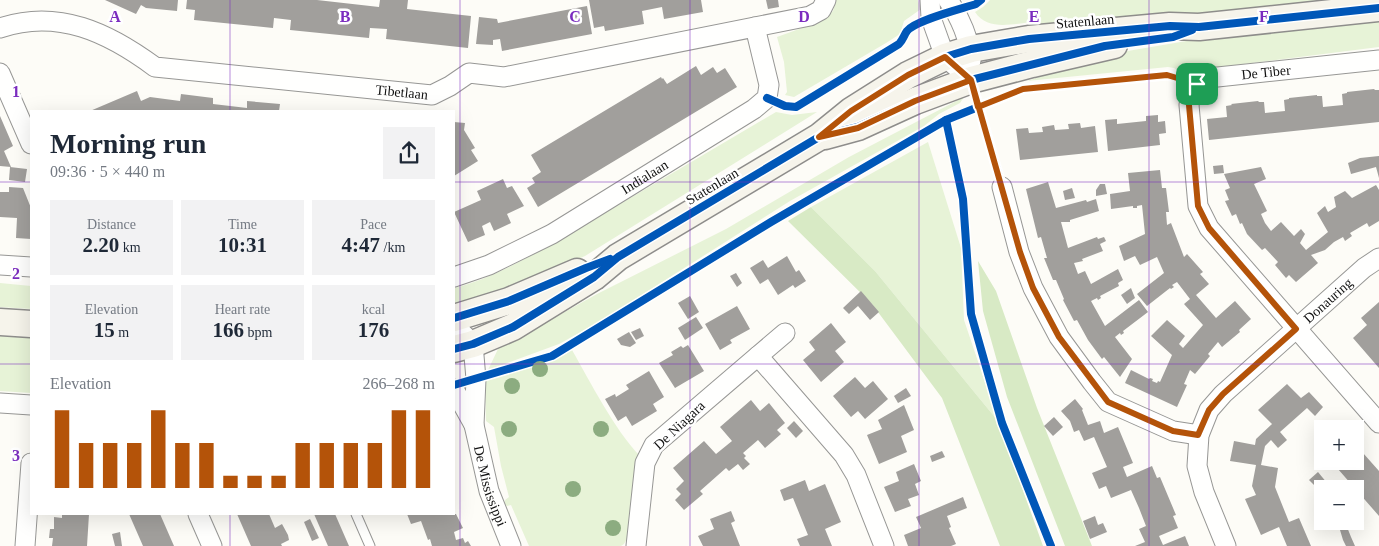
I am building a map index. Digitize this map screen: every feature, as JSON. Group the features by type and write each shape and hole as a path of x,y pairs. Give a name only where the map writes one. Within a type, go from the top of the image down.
{"main road":[{"name":"Statenlaan","path":"455,318 509,301 618,256 819,137 851,111 908,75 945,57 970,49 1029,39 1170,26 1198,27 1379,8"},
{"name":"Statenlaan","path":"819,137 858,128 915,101 971,80 1105,46 1172,37 1198,27"},
{"name":"Statenlaan","path":"463,346 513,327 594,277 618,256"},
{"path":"0,322 30,324"}],"street":[{"name":"Tibetlaan","path":"0,28 9,25 38,22 69,23 95,31 128,47 155,67 432,95 469,73 504,77 755,28 810,16 821,10 826,0"},
{"path":"930,0 931,18 945,57 971,80"},
{"path":"948,0 956,11 970,49 971,80"},
{"name":"Indialaan","path":"455,277 489,265 552,234 754,109 767,98 769,85 755,28"},
{"name":"De Tiber","path":"1296,329 1209,228 1198,206 1189,105 1191,94 1197,84 1208,78 1379,60"},
{"path":"0,73 30,142"},
{"path":"1002,187 1020,252 1033,288 1059,337 1092,382 1108,402 1173,431 1198,435"},
{"name":"Donauring","path":"1226,546 1204,492 1197,466 1198,435 1209,410 1223,394 1364,268 1379,258"},
{"path":"0,265 30,267"},
{"path":"455,327 463,346"},
{"path":"1296,329 1379,423"},
{"name":"De Niagara","path":"636,546 646,463 654,445 785,333"},
{"name":"De Mississippi","path":"463,346 476,379 474,424 489,491 511,546"},
{"path":"758,356 844,455 856,476 884,546"},
{"name":"De Mississippi","path":"455,391 474,424"},
{"path":"0,403 30,405"},
{"path":"25,546 30,477"},
{"path":"198,515 212,546"}],"lane":[{"path":"356,515 370,546"}],"green space":[{"path":"836,0 918,0 921,9 904,21 900,34 886,43 794,97 785,95 787,92 784,62 777,37 821,21 833,11"},
{"path":"990,0 1334,0 1036,29 1035,22 1002,25 987,22 980,18 975,12"},
{"path":"1379,21 1379,47 1196,70 1187,76 1174,68 1168,67 1027,81 1110,54 1210,37"},
{"path":"964,97 960,103 939,114 924,126 790,201 599,322 559,344 488,370 498,349 597,294 726,229 849,157"},
{"path":"776,112 792,115 817,112 585,256 512,289 455,308 455,288 491,275 549,246"},
{"path":"928,142 961,248 964,320 998,421 875,271 811,207"},
{"path":"811,207 875,271 998,421 1043,546 1000,546 942,398 872,304 788,221"},
{"path":"978,261 996,291 1037,408 1092,546 1065,546 1007,397 983,311"},
{"path":"0,283 30,286 30,309 0,307"},
{"path":"0,333 30,335 30,393 0,391"},
{"path":"572,350 612,419 640,456 628,537 621,546 529,546 511,505 507,506 504,504 505,500 509,497 494,427 486,421 485,383 487,380 562,356"}],"building":[{"path":"105,0 178,0 177,11 146,8 141,5 136,14"},
{"path":"187,0 317,0 379,7 380,0 408,0 407,9 471,16 468,48 386,39 387,29 370,28 369,38 290,30 291,20 274,18 273,28 194,20 195,10 186,9"},
{"path":"589,0 701,0 703,12 664,19 662,7 642,11 644,24 605,31 604,26 594,28"},
{"path":"766,0 778,0 779,7 768,9"},
{"path":"587,6 592,34 502,51 500,39 493,40 493,45 476,44 479,17 497,19 498,23"},
{"path":"696,66 701,75 713,67 717,73 725,68 737,87 538,207 527,188 535,183 532,178 541,172 531,155 661,77 667,84"},
{"path":"1374,89 1379,90 1379,122 1209,140 1207,119 1227,117 1226,106 1231,104 1258,101 1264,102 1265,113 1285,111 1284,100 1317,95 1322,96 1323,107 1343,105 1342,94"},
{"path":"137,91 141,101 150,97 180,101 181,94 213,98 213,104 247,108 247,101 280,104 279,110 92,110"},
{"path":"1158,115 1158,122 1165,121 1166,133 1159,134 1160,145 1108,151 1105,120 1117,119 1117,124 1146,121 1146,116"},
{"path":"0,116 13,146 4,151 11,167 0,166"},
{"path":"455,122 465,123 464,130 475,148 471,150 478,161 455,175"},
{"path":"1080,123 1081,128 1095,126 1098,152 1020,160 1016,129 1028,128 1029,133 1043,132 1042,127 1054,125 1055,130 1069,129 1068,124"},
{"path":"1379,156 1379,178 1376,167 1351,174 1348,163 1360,158"},
{"path":"1223,165 1224,173 1214,174 1213,166"},
{"path":"10,167 27,169 25,182 9,180"},
{"path":"1261,167 1266,179 1254,184 1267,211 1261,214 1265,223 1271,231 1281,222 1294,236 1301,229 1305,234 1300,243 1306,250 1328,232 1317,213 1325,206 1328,212 1336,207 1334,197 1345,191 1352,198 1376,185 1379,190 1379,221 1369,227 1367,223 1350,233 1352,236 1345,241 1343,237 1325,250 1311,255 1318,263 1296,282 1289,275 1286,278 1275,265 1278,262 1265,248 1262,250 1247,234 1236,214 1232,216 1225,201 1229,200 1225,190 1230,188 1224,174"},
{"path":"1160,170 1162,188 1166,188 1169,212 1166,212 1167,225 1171,223 1184,257 1187,254 1203,272 1200,274 1209,284 1196,295 1216,318 1235,301 1251,319 1239,330 1240,332 1222,347 1218,342 1208,354 1210,356 1195,374 1190,370 1184,384 1187,385 1177,407 1125,383 1131,370 1149,379 1153,379 1152,381 1160,382 1172,355 1151,336 1167,320 1185,336 1179,344 1183,348 1203,325 1184,304 1190,299 1177,282 1172,285 1174,287 1147,306 1137,294 1164,273 1157,257 1140,265 1135,256 1124,261 1119,246 1145,234 1142,205 1137,206 1137,208 1133,208 1133,206 1111,209 1110,194 1130,191 1128,173"},
{"path":"503,179 507,188 512,186 524,206 507,214 511,223 494,231 490,222 482,226 485,235 468,242 455,212 481,200 477,191"},
{"path":"1048,182 1056,208 1096,199 1099,211 1070,220 1070,222 1061,222 1068,248 1097,237 1098,239 1104,237 1106,241 1100,244 1103,251 1082,259 1083,261 1074,263 1078,274 1085,271 1091,284 1118,269 1123,280 1118,283 1119,286 1100,296 1101,298 1098,300 1097,298 1091,301 1105,326 1139,300 1148,312 1123,331 1124,333 1121,335 1120,333 1115,337 1132,359 1120,377 1104,357 1102,359 1088,340 1077,320 1074,321 1044,258 1047,258 1041,237 1038,238 1026,189"},
{"path":"1100,184 1105,184 1107,194 1096,196 1096,190"},
{"path":"9,187 23,188 30,206 30,239 16,238 17,218 0,217 0,192 9,192"},
{"path":"1072,188 1075,198 1065,200 1063,191"},
{"path":"787,256 796,272 799,270 806,281 795,288 793,285 778,295 768,279 760,284 750,268 763,260 768,268"},
{"path":"736,273 742,283 737,287 730,276"},
{"path":"1131,288 1135,298 1127,304 1121,295"},
{"path":"861,291 879,312 870,320 858,306 849,314 843,308"},
{"path":"690,296 699,312 688,319 678,303"},
{"path":"1379,302 1379,368 1353,338 1367,325 1361,318"},
{"path":"737,306 750,329 730,340 732,343 720,350 705,324"},
{"path":"696,317 703,328 685,340 678,328"},
{"path":"831,323 846,342 835,351 844,362 821,382 803,360 815,350 809,342"},
{"path":"640,328 644,336 636,340 631,332"},
{"path":"629,332 636,343 630,347 621,345 617,339"},
{"path":"688,345 704,371 675,388 659,363 673,355 671,352 681,346 683,348"},
{"path":"649,371 664,397 653,404 657,411 632,426 626,416 618,421 605,399 615,394 616,397 629,389 626,385"},
{"path":"855,377 865,388 873,381 888,399 865,419 858,411 851,417 833,396"},
{"path":"1287,384 1301,398 1309,392 1323,407 1315,416 1307,408 1280,432 1287,440 1278,448 1271,440 1265,446 1261,465 1278,468 1275,487 1289,522 1299,518 1311,546 1287,546 1279,527 1261,535 1245,499 1256,495 1252,486 1256,465 1230,461 1234,441 1255,445 1256,439 1272,424 1258,410"},
{"path":"906,388 911,396 898,403 894,396"},
{"path":"1075,399 1083,409 1088,425 1100,421 1104,433 1118,427 1133,463 1123,467 1127,477 1152,466 1157,478 1160,477 1176,515 1173,516 1178,528 1159,536 1163,545 1185,536 1189,546 1135,546 1145,542 1139,529 1146,526 1139,508 1131,490 1111,498 1106,486 1099,489 1092,473 1107,467 1094,437 1084,441 1079,430 1074,432 1070,421 1061,411"},
{"path":"751,400 760,411 769,403 785,423 777,430 781,434 765,448 758,440 743,453 746,456 744,458 750,464 743,470 738,464 729,471 726,468 700,491 703,494 684,510 675,500 681,494 676,489 684,481 673,468 704,441 716,454 732,441 720,427"},
{"path":"904,405 914,430 901,436 907,452 879,464 867,435 882,429 878,420"},
{"path":"1054,417 1063,427 1053,436 1044,426"},
{"path":"794,421 803,431 796,438 787,428"},
{"path":"942,451 945,457 932,462 930,456"},
{"path":"1364,454 1379,471 1379,516 1364,499 1364,480 1348,480 1339,470 1364,470"},
{"path":"914,464 921,481 915,484 919,495 908,499 911,506 895,512 884,487 899,481 896,472"},
{"path":"1318,472 1325,480 1314,480 1314,485 1309,480"},
{"path":"805,480 809,491 825,484 841,522 825,529 832,546 800,546 797,539 808,535 793,498 784,501 780,490"},
{"path":"963,497 967,508 947,516 951,527 949,528 956,544 951,546 908,546 904,535 921,528 916,517"},
{"path":"731,511 735,521 731,523 740,546 703,546 698,536 714,529 710,519"},
{"path":"456,514 463,528 454,532 456,540 463,538 465,543 468,541 471,546 432,546 421,521 411,524 407,515"},
{"path":"62,515 89,515 87,546 52,546 53,538 49,538 50,529 54,529 54,517 62,518"},
{"path":"129,515 160,515 174,546 143,546"},
{"path":"237,515 269,515 275,528 282,524 288,535 289,540 281,544 282,546 251,546"},
{"path":"314,515 335,515 349,546 328,546"},
{"path":"1095,516 1098,525 1103,523 1107,532 1090,539 1083,521"},
{"path":"310,519 319,538 312,541 304,522"},
{"path":"1340,530 1348,530 1355,546 1346,546"},
{"path":"120,532 122,546 115,546 112,534"}],"cycle path":[{"path":"767,98 785,106 796,107 899,44 907,31 912,27 929,19 976,4 981,0"},
{"path":"455,349 473,344 513,327 594,277 618,257 819,137 851,111 908,75 945,57 971,49 1029,39 1170,26 1199,27 1379,8"},
{"path":"822,136 858,127 915,101 971,80 1105,46 1173,37 1192,30"},
{"path":"946,120 1023,89 1167,75 1197,84"},
{"path":"971,80 1002,187"},
{"path":"455,385 552,356 771,222 946,120 963,199 971,314 1002,423 1051,546"},
{"path":"455,318 509,301 610,259"}],"route":[{"path":"1197,84 1167,75 1023,89 978,107 971,80 915,101 858,128 819,137 851,111 908,75 945,57 971,80 978,107 1020,252 1033,288 1059,337 1108,402 1173,431 1198,435 1209,410 1223,394 1296,329 1209,228 1198,206 1189,105 1191,94 1197,84"}]}
